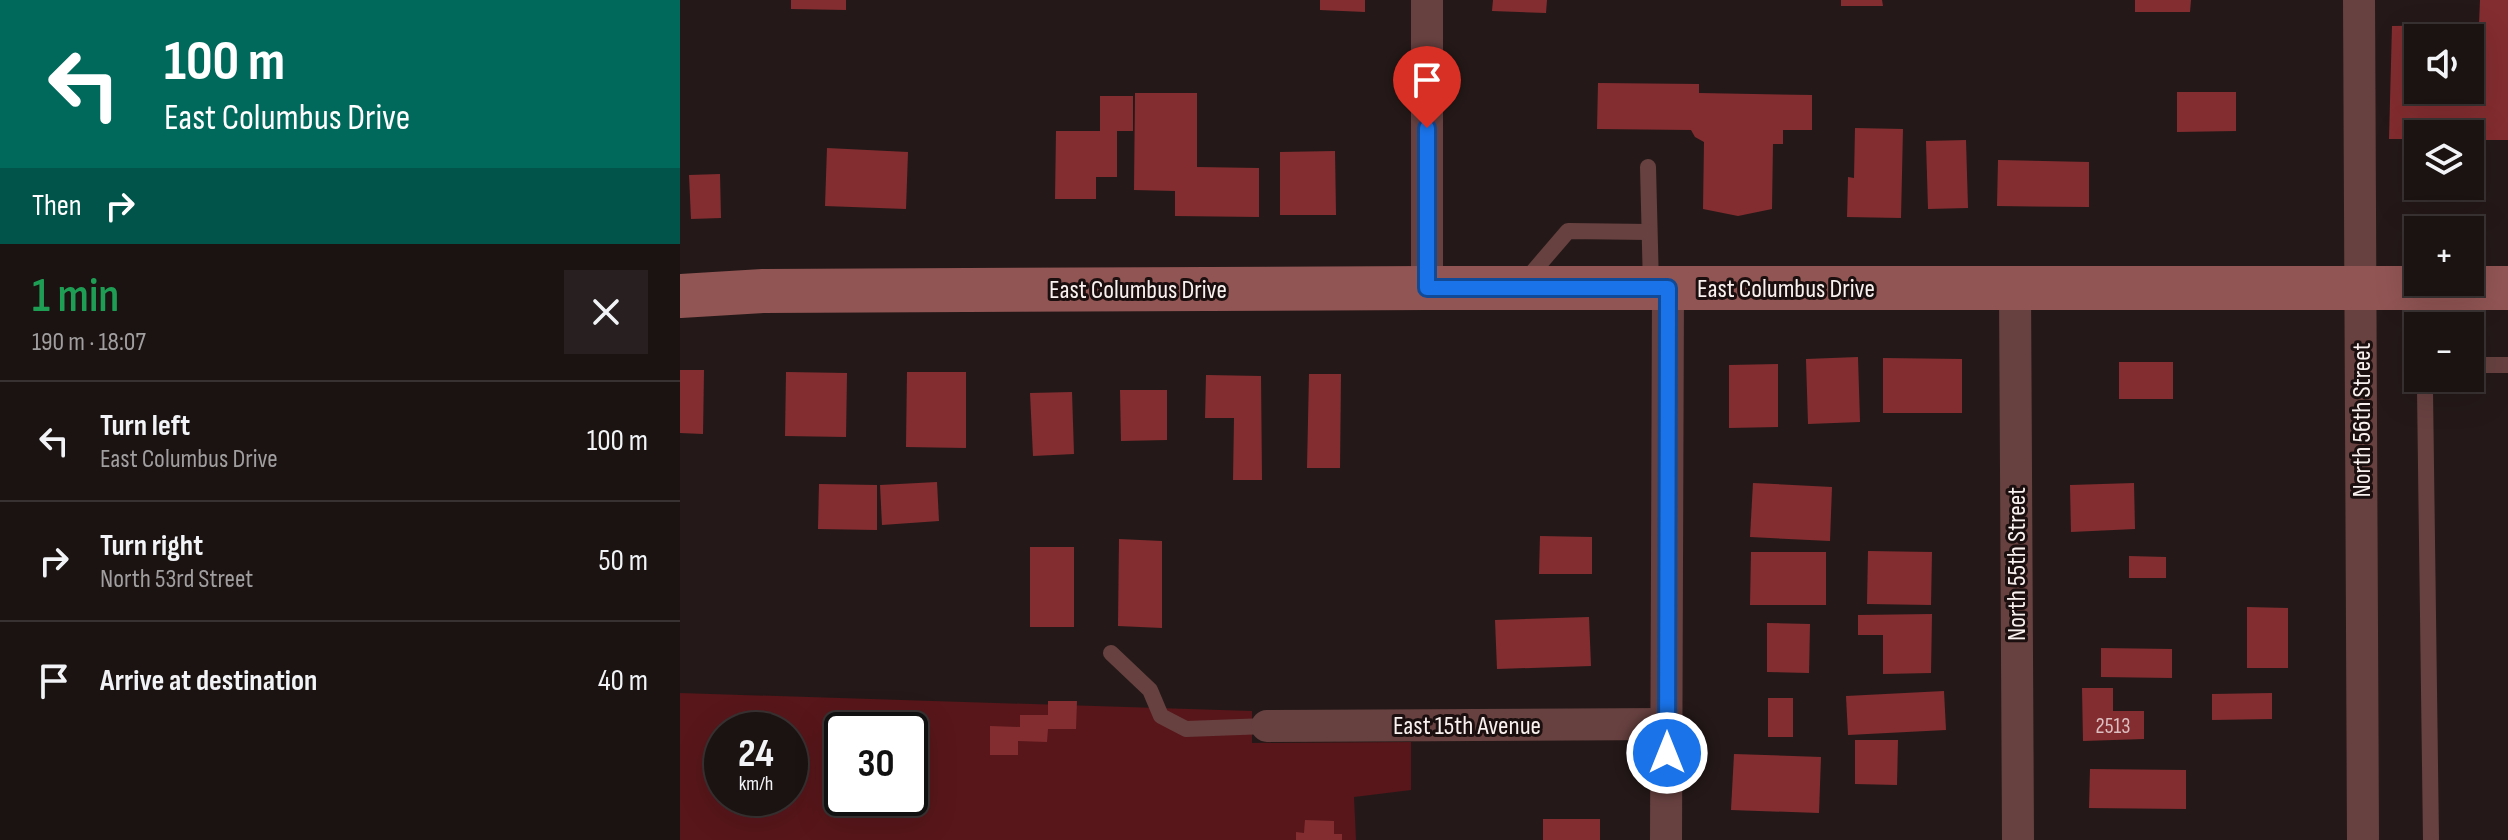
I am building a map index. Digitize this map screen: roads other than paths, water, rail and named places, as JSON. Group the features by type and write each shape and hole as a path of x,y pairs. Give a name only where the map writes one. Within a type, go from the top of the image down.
{"main road":[{"name":"East Columbus Drive","path":"680,296 779,291 2361,288 2448,307 2508,288"}],"street":[{"path":"1427,0 1427,288"},
{"name":"North 56th Street","path":"2359,0 2363,840"},
{"path":"1660,288 1666,840"},
{"name":"North 55th Street","path":"2015,288 2018,840"},
{"name":"East 15th Avenue","path":"1267,726 1667,724"}],"lane":[{"path":"1648,167 1649,232 1660,288"},
{"path":"1518,288 1568,231 1649,232"},
{"path":"2484,365 2508,365"},
{"path":"2425,392 2431,840"},
{"path":"1111,653 1150,690 1161,716 1186,729 1267,726"}]}
